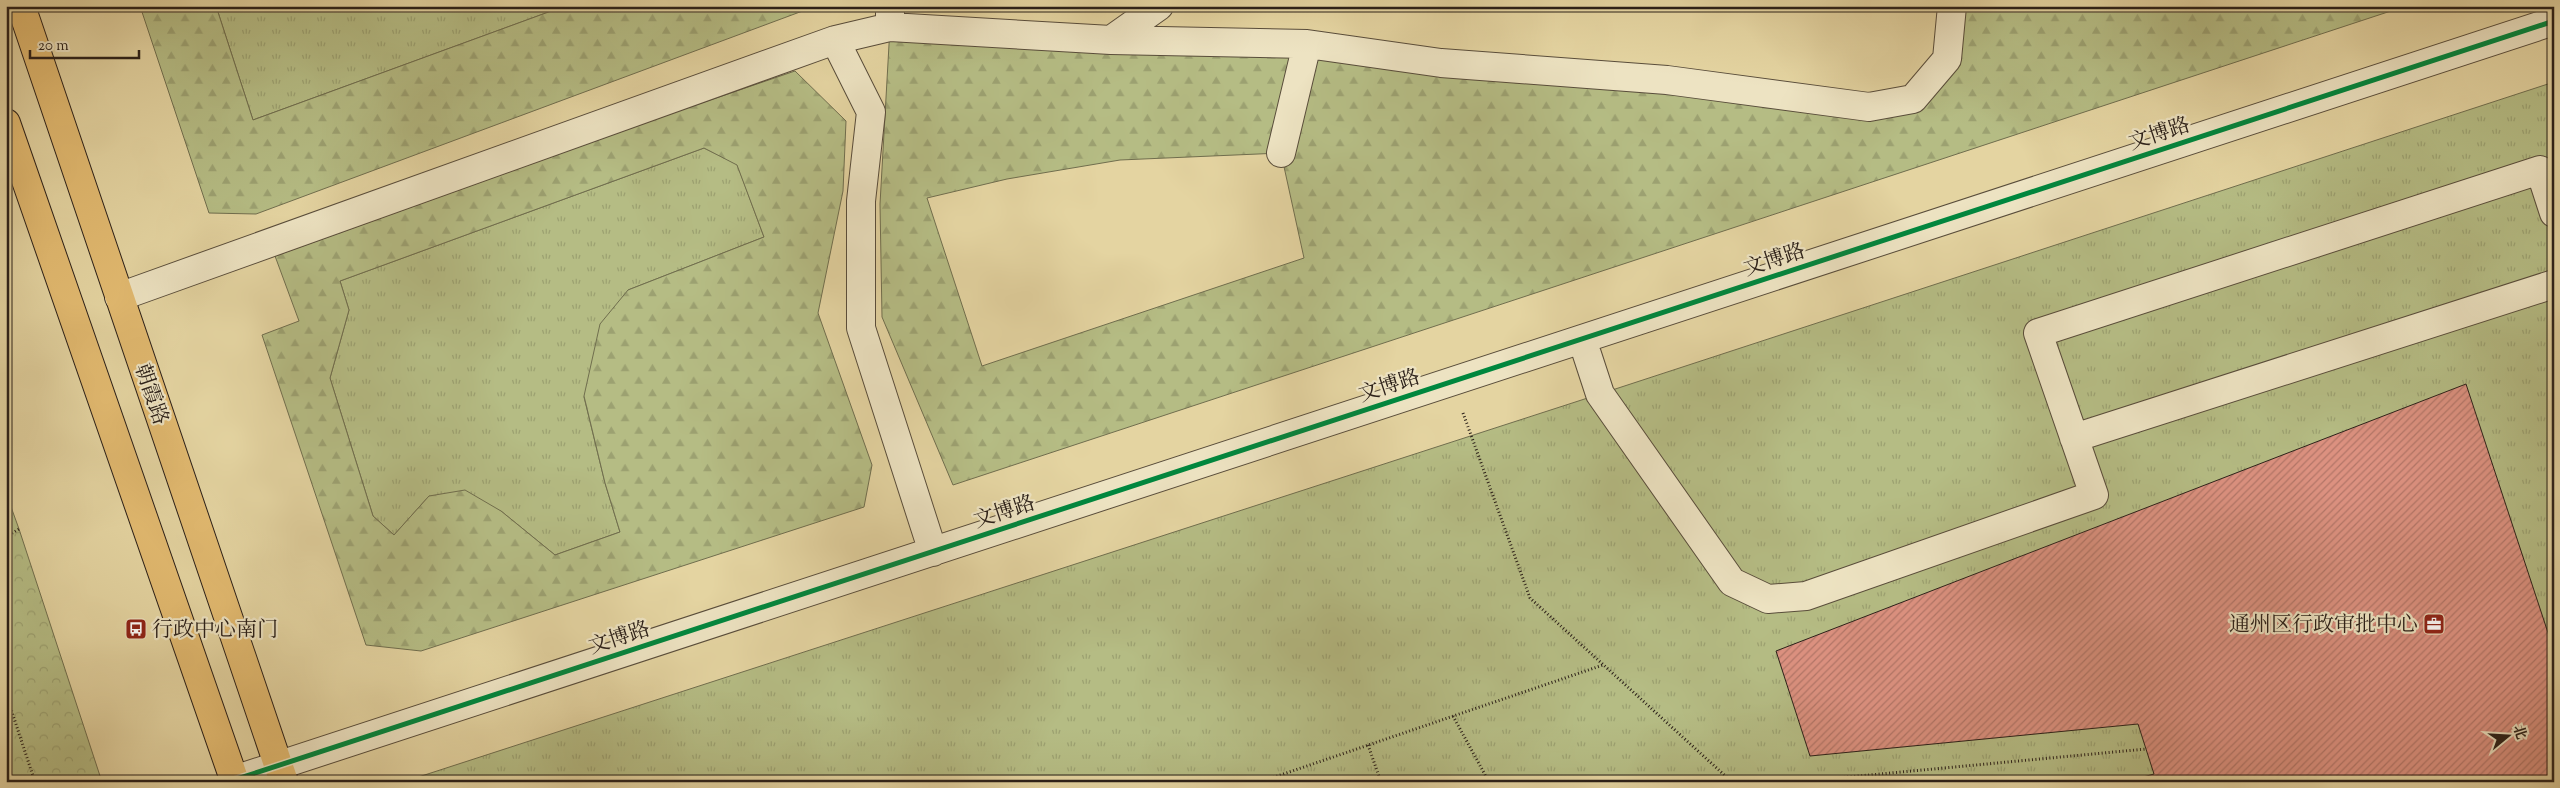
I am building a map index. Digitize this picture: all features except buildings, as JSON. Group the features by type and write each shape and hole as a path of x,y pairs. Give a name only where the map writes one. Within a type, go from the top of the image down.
{"main road":[{"name":"朝霞路","path":"21,6 281,774"},
{"path":"6,123 235,781"}],"street":[{"path":"1111,40 1159,6"},
{"path":"119,297 835,40 890,17 1111,40 1306,44 1441,63 1667,80 1869,108 1913,99 1947,59 1952,6"},
{"name":"文博路","path":"235,781 281,774 933,552 2554,21"},
{"path":"835,40 871,112 861,201 861,328 933,552"},
{"path":"1281,153 1306,44"},
{"path":"1582,339 1600,394 1732,582 1768,599 1806,596 2094,495 2038,333 2540,170 2554,213"},
{"path":"2074,438 2554,284"}],"path":[{"path":"1451,382 1530,598 1732,782"},
{"path":"6,537 18,529"},
{"path":"1260,782 1603,665"},
{"path":"6,694 35,782"},
{"path":"1453,716 1488,782"},
{"path":"1368,745 1381,782"},
{"path":"1795,782 2146,749"}],"green space":[{"path":"140,6 216,6 253,120 565,6 816,6 256,214 209,213"},
{"path":"216,6 565,6 253,120"},
{"path":"1952,6 2406,6 953,485 882,317 880,204 890,27 1913,99 1947,59","holes":["1281,153 1304,258 982,366 927,198 1007,179 1120,160"]},
{"path":"795,71 846,121 843,191 818,313 872,465 864,507 421,651 366,645 262,335 299,321 275,256 675,112","holes":["704,148 737,165 764,237 628,290 600,324 584,396 605,483 620,532 555,555 501,511 465,490 429,496 394,535 373,516 330,378 349,310 340,281"]},
{"path":"2554,82 2554,782 403,782 1600,394"},
{"path":"704,148 737,164 764,237 628,290 584,397 605,483 620,532 555,555 501,511 429,496 394,535 373,516 330,378 349,310 340,281"},
{"path":"6,493 19,529 102,782 6,782"}],"cycle path":[{"path":"234,780 2554,21"}],"place":[{"name":"通州区行政审批中心","path":"2434,624"},
{"name":"行政中心南门","path":"136,629"}]}
